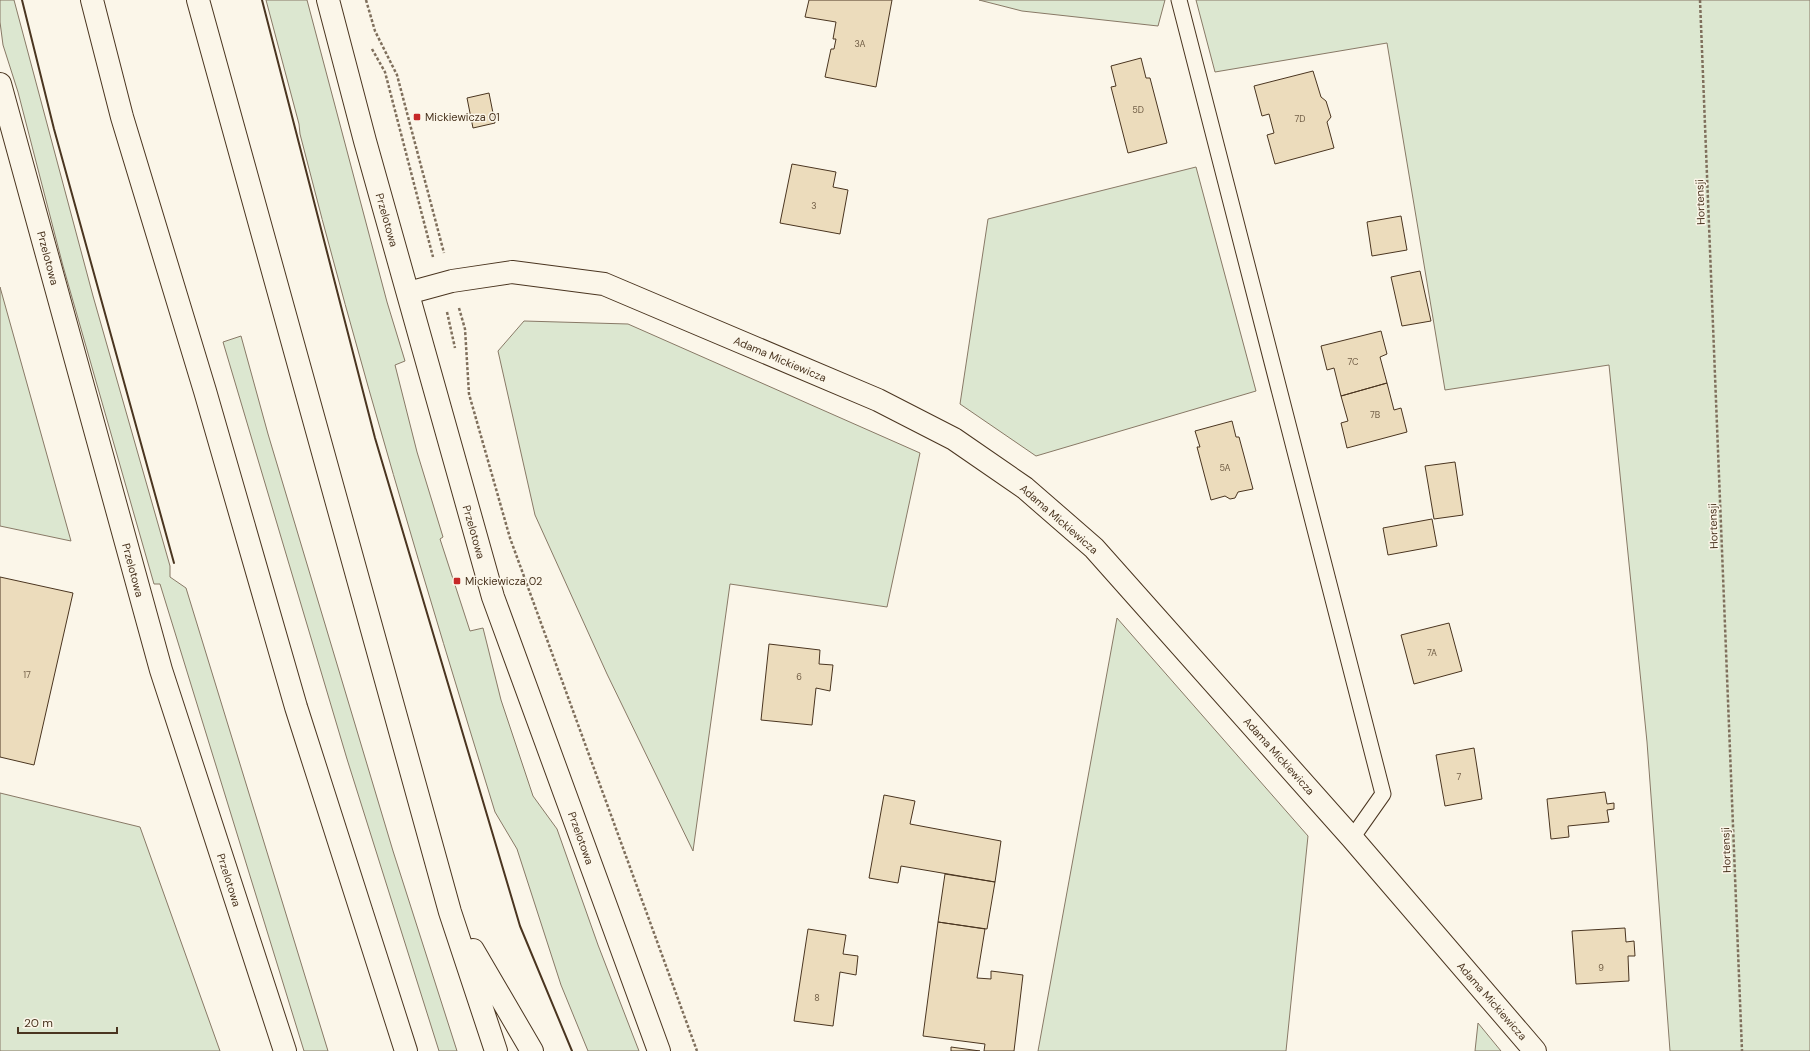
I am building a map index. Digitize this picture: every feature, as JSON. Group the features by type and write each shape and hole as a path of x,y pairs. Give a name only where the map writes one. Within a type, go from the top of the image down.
{"main road":[{"path":"92,0 122,117 205,391 296,708 406,1051"},
{"path":"198,0 450,912 496,1051"},
{"name":"Przelotowa","path":"328,0 493,597 659,1051"},
{"name":"Przelotowa","path":"0,84 161,670 285,1051"},
{"name":"Adama Mickiewicza","path":"408,293 446,283 512,272 604,284 878,400 954,439 1025,488 1094,548 1352,838 1536,1051"},
{"path":"450,912 532,1051"}],"lane":[{"path":"1179,0 1383,794 1352,838"}],"path":[{"path":"366,0 375,32 397,75 446,283 455,350"},
{"name":"Hortensji","path":"1700,0 1742,1051"},
{"path":"368,42 385,72 446,283 465,329 469,394 510,538 697,1051"}],"green space":[{"path":"0,0 14,0 93,296 170,566 170,577 186,588 328,1051 304,1051 160,584 154,584 63,266 18,92 3,45 0,22"},
{"path":"266,0 307,0 387,302 405,361 395,365 417,452 443,537 440,539 470,631 483,628 501,700 533,796 557,829 598,945 639,1051 588,1051 561,985 517,849 495,812 418,559 345,305"},
{"path":"979,0 1165,0 1158,26 1022,11"},
{"path":"1196,0 1810,0 1810,1051 1670,1051 1647,742 1609,365 1445,390 1387,43 1215,72"},
{"path":"1196,167 1256,391 1036,456 960,404 988,219"},
{"path":"0,287 71,541 0,526"},
{"path":"524,321 628,324 920,453 887,607 730,584 693,851 607,674 535,515 498,351"},
{"path":"241,336 268,434 393,851 457,1051 439,1051 347,759 223,342"},
{"path":"1117,618 1308,836 1286,1051 1038,1051"},
{"path":"0,793 140,827 220,1051 0,1051"},
{"path":"1478,1023 1501,1051 1475,1051"}],"building":[{"path":"809,0 892,0 876,87 825,77 831,49 834,49 836,39 833,39 836,22 805,17"},
{"path":"1141,58 1146,78 1150,78 1167,143 1128,153 1111,87 1116,86 1111,66"},
{"path":"1313,71 1321,97 1326,101 1331,117 1327,122 1334,148 1275,164 1267,135 1274,133 1269,114 1262,116 1254,86"},
{"path":"489,93 495,123 473,128 467,98"},
{"path":"792,164 836,172 833,187 848,190 840,234 780,223"},
{"path":"1401,216 1407,250 1372,256 1367,222"},
{"path":"1420,271 1431,321 1402,326 1391,277"},
{"path":"1381,331 1387,354 1380,357 1387,383 1341,396 1334,368 1327,370 1321,346"},
{"path":"1387,383 1394,410 1401,408 1407,432 1347,448 1341,423 1348,421 1341,396"},
{"path":"1232,421 1236,437 1239,437 1253,489 1238,492 1235,498 1230,499 1225,496 1211,500 1197,447 1200,447 1195,431"},
{"path":"1455,462 1463,515 1434,519 1425,466"},
{"path":"1432,519 1437,546 1388,555 1383,528"},
{"path":"0,577 73,593 34,765 0,757"},
{"path":"1449,623 1462,671 1414,684 1401,635"},
{"path":"769,644 820,650 819,664 833,665 830,691 816,688 812,725 761,720"},
{"path":"1474,748 1482,799 1445,806 1436,755"},
{"path":"1605,792 1607,804 1614,803 1614,809 1607,810 1609,822 1568,826 1569,837 1551,839 1547,799"},
{"path":"884,795 915,801 910,824 1001,841 995,882 901,866 898,883 869,878"},
{"path":"945,874 995,882 987,929 938,922"},
{"path":"938,922 985,929 977,978 991,979 991,971 1023,975 1014,1051 984,1051 985,1044 923,1036"},
{"path":"1625,928 1626,942 1634,941 1635,956 1628,956 1629,981 1576,984 1572,931"},
{"path":"808,929 846,935 843,954 858,956 856,975 840,972 833,1026 794,1021"},
{"path":"951,1047 980,1051 951,1051"}],"wall":[{"path":"22,0 54,129 174,563"},
{"path":"262,0 375,438 520,926 572,1051"}],"place":[{"name":"Mickiewicza 01","path":"417,117"},
{"name":"Mickiewicza 02","path":"457,581"}]}
